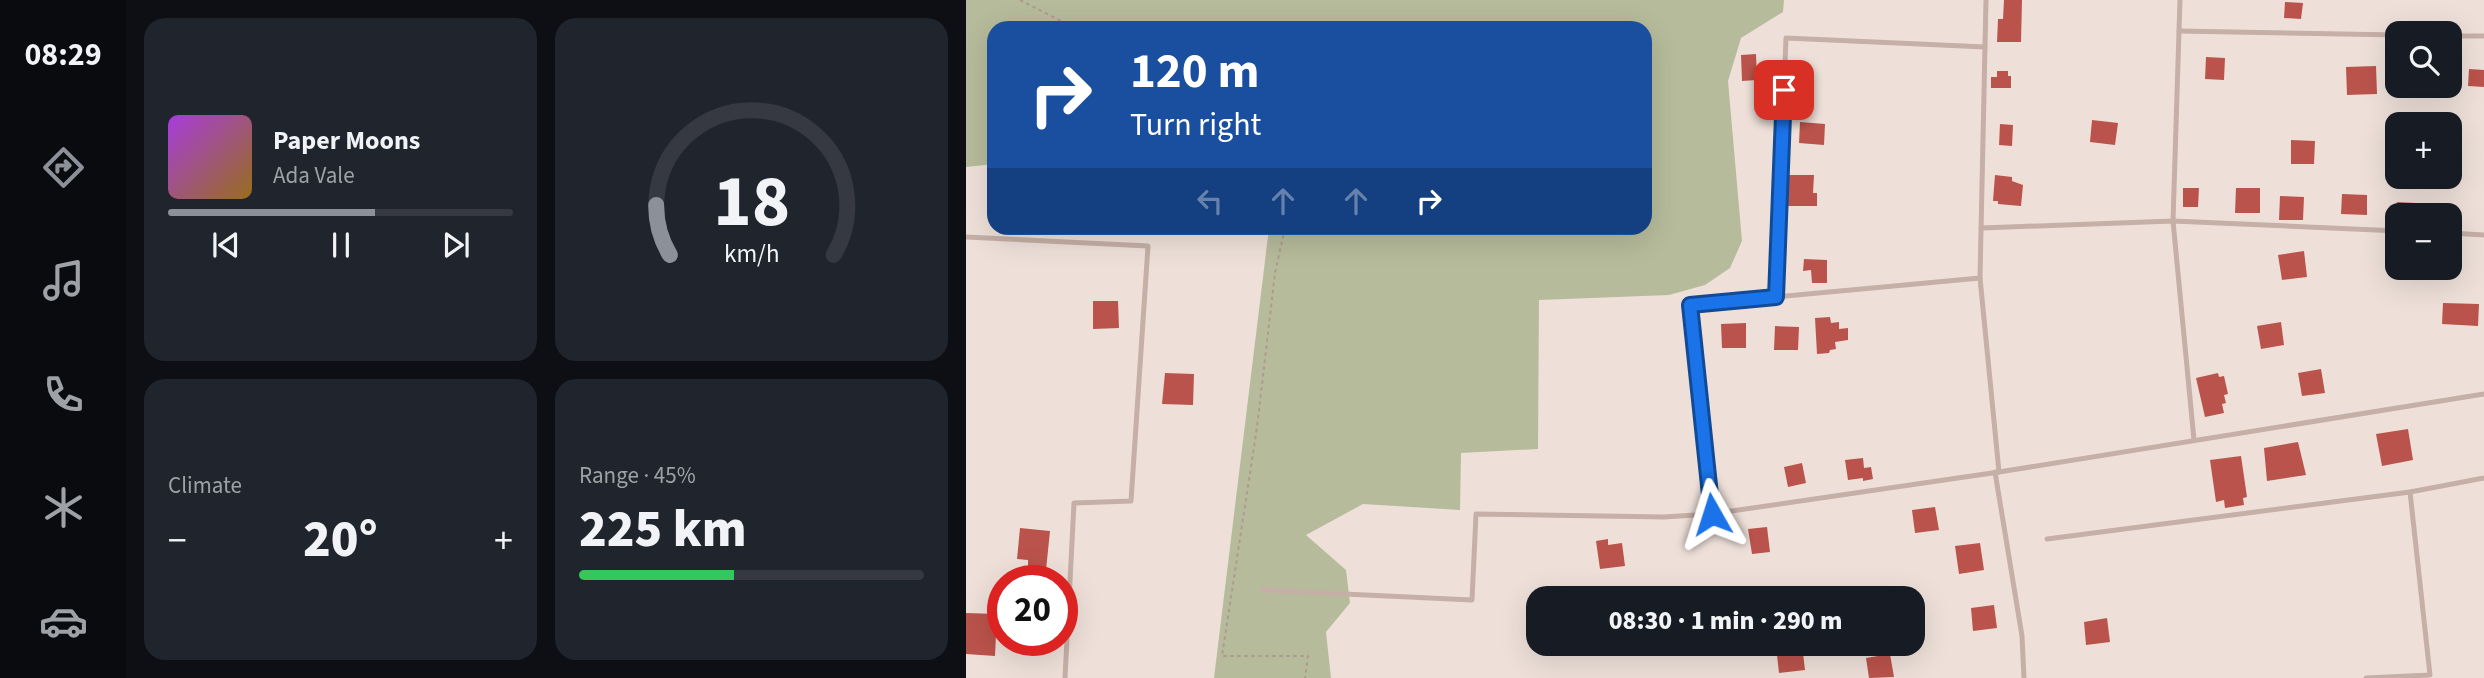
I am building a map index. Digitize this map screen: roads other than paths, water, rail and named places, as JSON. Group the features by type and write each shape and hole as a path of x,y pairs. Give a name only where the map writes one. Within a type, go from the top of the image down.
{"lane":[{"path":"1986,0 1980,278 1997,472 2022,635 2024,678"},
{"path":"2180,0 2173,220 2194,440"},
{"path":"2179,31 2385,35"},
{"path":"2462,36 2484,36"},
{"path":"1776,297 1786,38 1985,47"},
{"path":"1981,228 2173,220 2385,230"},
{"path":"2462,234 2484,235"},
{"path":"966,237 1149,246 1131,501 1074,503 1066,678"},
{"path":"1712,514 1690,305 1980,278"},
{"path":"1262,590 1472,600 1476,514 1664,517 1712,514 1997,472 2484,394"},
{"path":"2047,539 2410,492 2484,478"},
{"path":"2366,678 2430,675 2410,492"}]}
